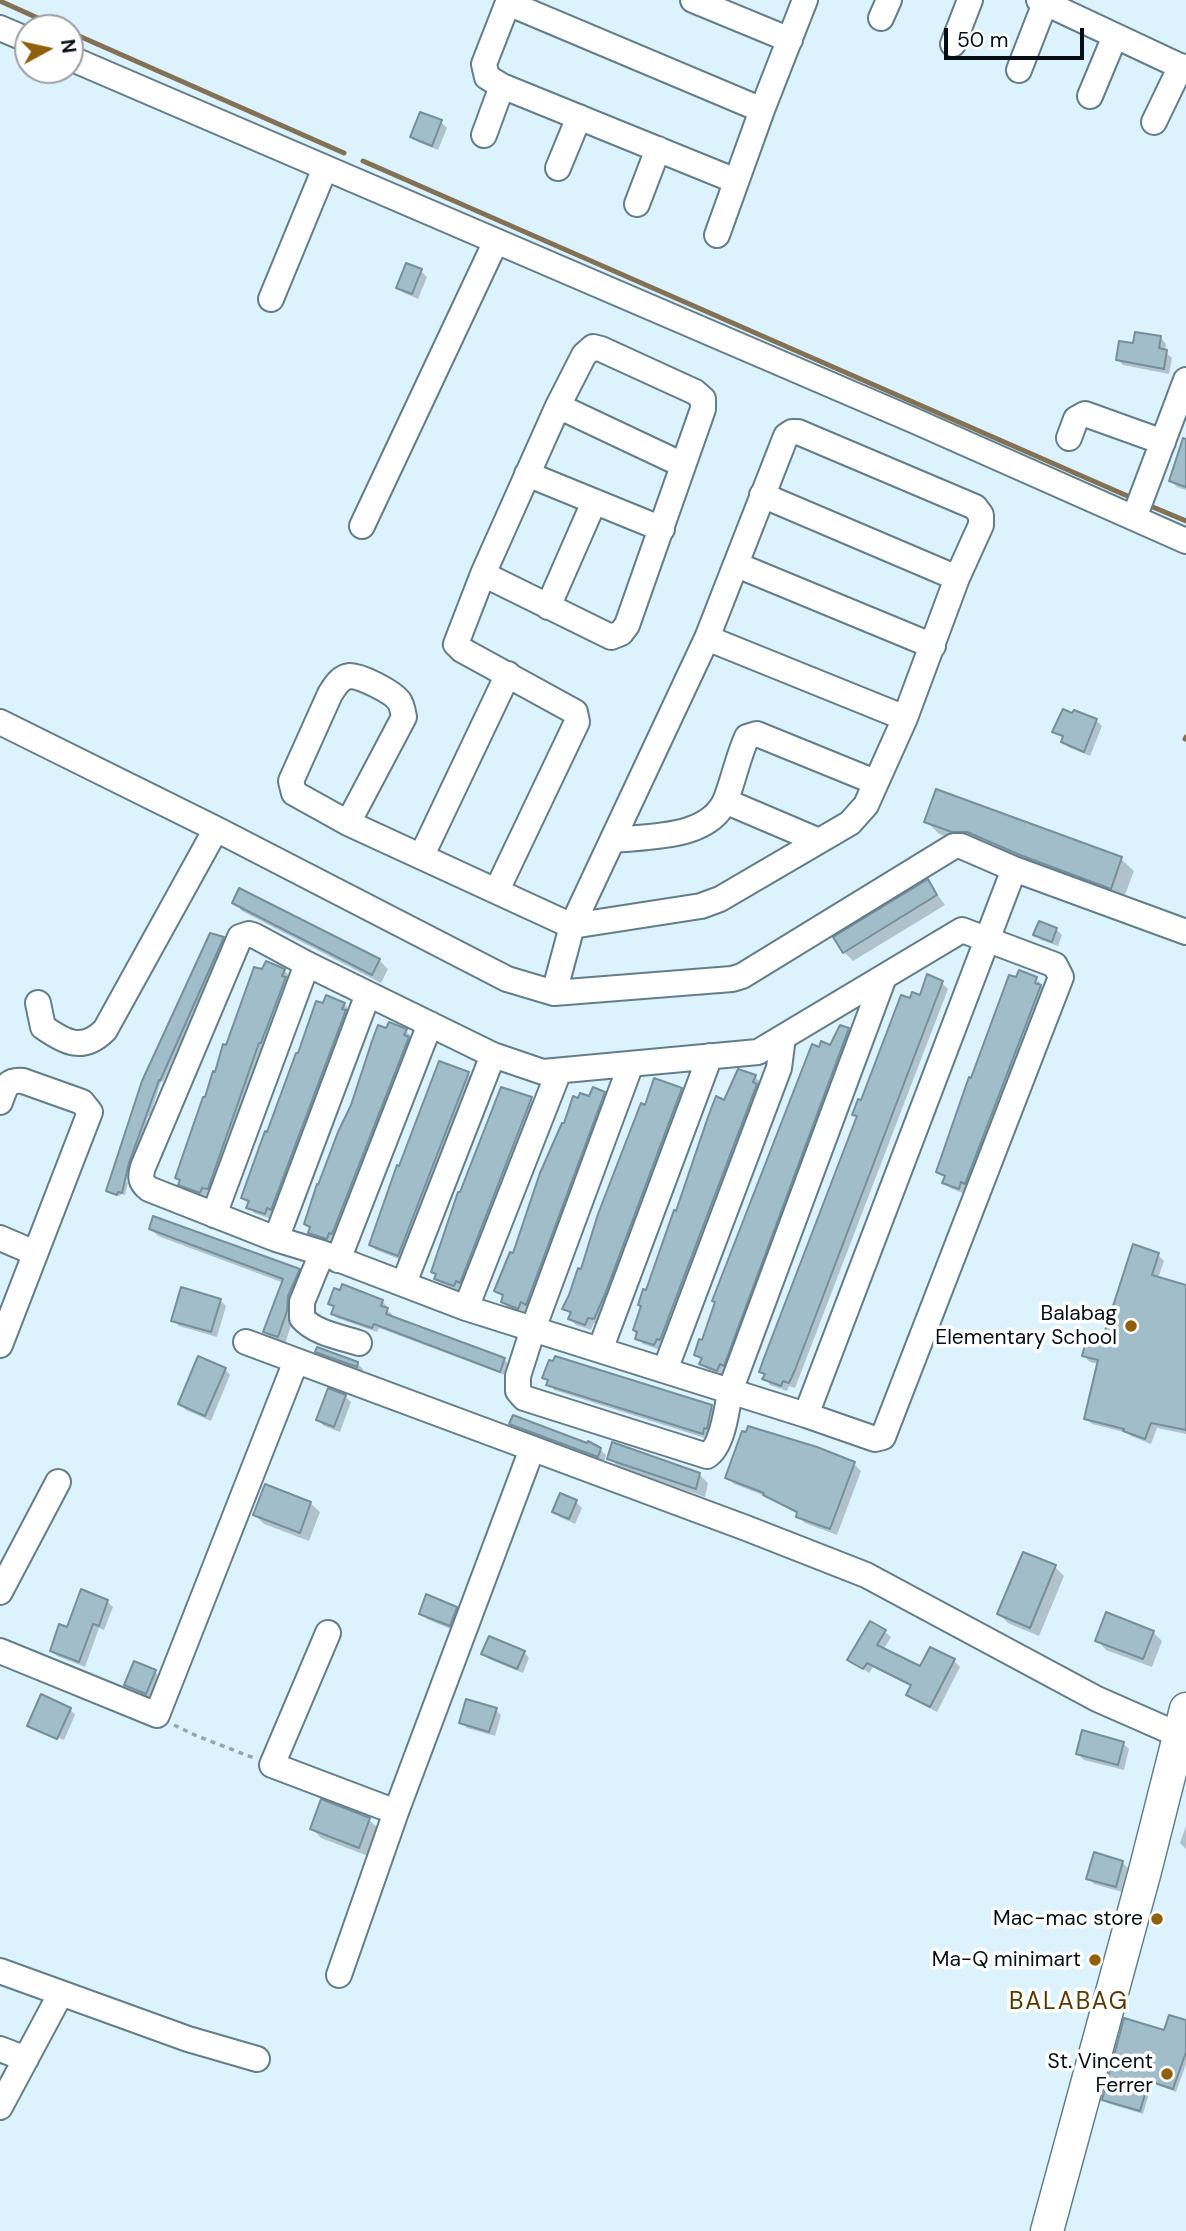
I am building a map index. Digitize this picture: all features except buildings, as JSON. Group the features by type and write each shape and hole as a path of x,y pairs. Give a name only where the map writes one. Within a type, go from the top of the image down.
{"main road":[{"path":"1047,2231 1183,1722"}],"street":[{"path":"693,0 790,40"},
{"path":"717,235 762,110 806,0"},
{"path":"953,44 970,0"},
{"path":"1019,70 1042,1 1183,68 1154,122"},
{"path":"736,181 502,86 487,77 484,64 508,2 762,110"},
{"path":"1090,96 1115,36"},
{"path":"84,64 1186,541"},
{"path":"484,135 502,86"},
{"path":"558,168 579,117"},
{"path":"637,204 659,149"},
{"path":"271,299 325,167"},
{"path":"362,526 496,241"},
{"path":"483,573 611,637 621,633 627,625 662,529 703,409 703,399 695,392 593,347 584,355 558,406 483,573 456,644 462,650 575,712 577,716 577,722 497,890"},
{"path":"1134,518 1186,380"},
{"path":"558,406 683,465"},
{"path":"1069,438 1076,419 1085,414 1163,442"},
{"path":"348,823 404,717 401,702 389,692 350,676 338,681 330,694 290,781 294,793 348,823 572,926 701,906 720,900 850,823 866,805 874,782 905,718 957,578 981,525 981,515 975,507 798,432 786,436 707,638 572,926 554,993"},
{"path":"527,474 662,529"},
{"path":"762,495 957,578"},
{"path":"548,607 594,502"},
{"path":"737,565 933,646"},
{"path":"707,638 905,718"},
{"path":"422,855 508,674"},
{"path":"0,722 216,829 507,979 554,993 742,976 954,846 961,846 1014,869 1186,932"},
{"path":"613,839 688,830 706,821 725,801 747,737 757,734 874,782"},
{"path":"725,801 819,841"},
{"path":"38,1003 43,1027 62,1040 79,1043 95,1040 117,1009 216,829"},
{"path":"806,1415 1014,869"},
{"path":"962,930 1055,965 1061,977 883,1437 875,1439 466,1308 404,1283 276,1239 149,1189 142,1183 140,1176 240,937 249,934 493,1055 543,1072 758,1052 884,977 962,930"},
{"path":"214,1215 307,964"},
{"path":"631,1064 533,1329 518,1376 518,1391 524,1398 707,1456 711,1454 723,1425 730,1391 884,977"},
{"path":"276,1239 368,994"},
{"path":"359,1343 307,1324 302,1318 302,1302 330,1257 430,1024"},
{"path":"665,1370 779,1068 783,1037"},
{"path":"404,1283 493,1055"},
{"path":"600,1350 710,1056"},
{"path":"466,1308 559,1071"},
{"path":"0,1102 8,1083 13,1080 23,1081 82,1102 90,1112 0,1345"},
{"path":"0,1238 35,1253"},
{"path":"246,1342 856,1571 1097,1699 1183,1722"},
{"path":"0,1651 157,1716 296,1361"},
{"path":"339,1975 396,1812 532,1449"},
{"path":"0,1592 58,1482"},
{"path":"328,1633 272,1765 396,1812"},
{"path":"0,1971 188,2039 257,2059"},
{"path":"0,2107 61,1993"},
{"path":"0,2049 26,2059"}],"path":[{"path":"157,1716 197,1736 272,1765"}],"waterway":[{"path":"0,1 29,14"},
{"path":"84,38 344,153"},
{"path":"363,161 1132,498"},
{"path":"1148,505 1186,521"}],"place":[{"name":"Balabag Elementary School","path":"1131,1326"},
{"name":"Mac-mac store","path":"1157,1919"},
{"name":"Ma-Q minimart","path":"1095,1960"},
{"name":"St. Vincent Ferrer","path":"1167,2074"}],"district":[{"name":"BALABAG","path":"1069,2003"}]}
